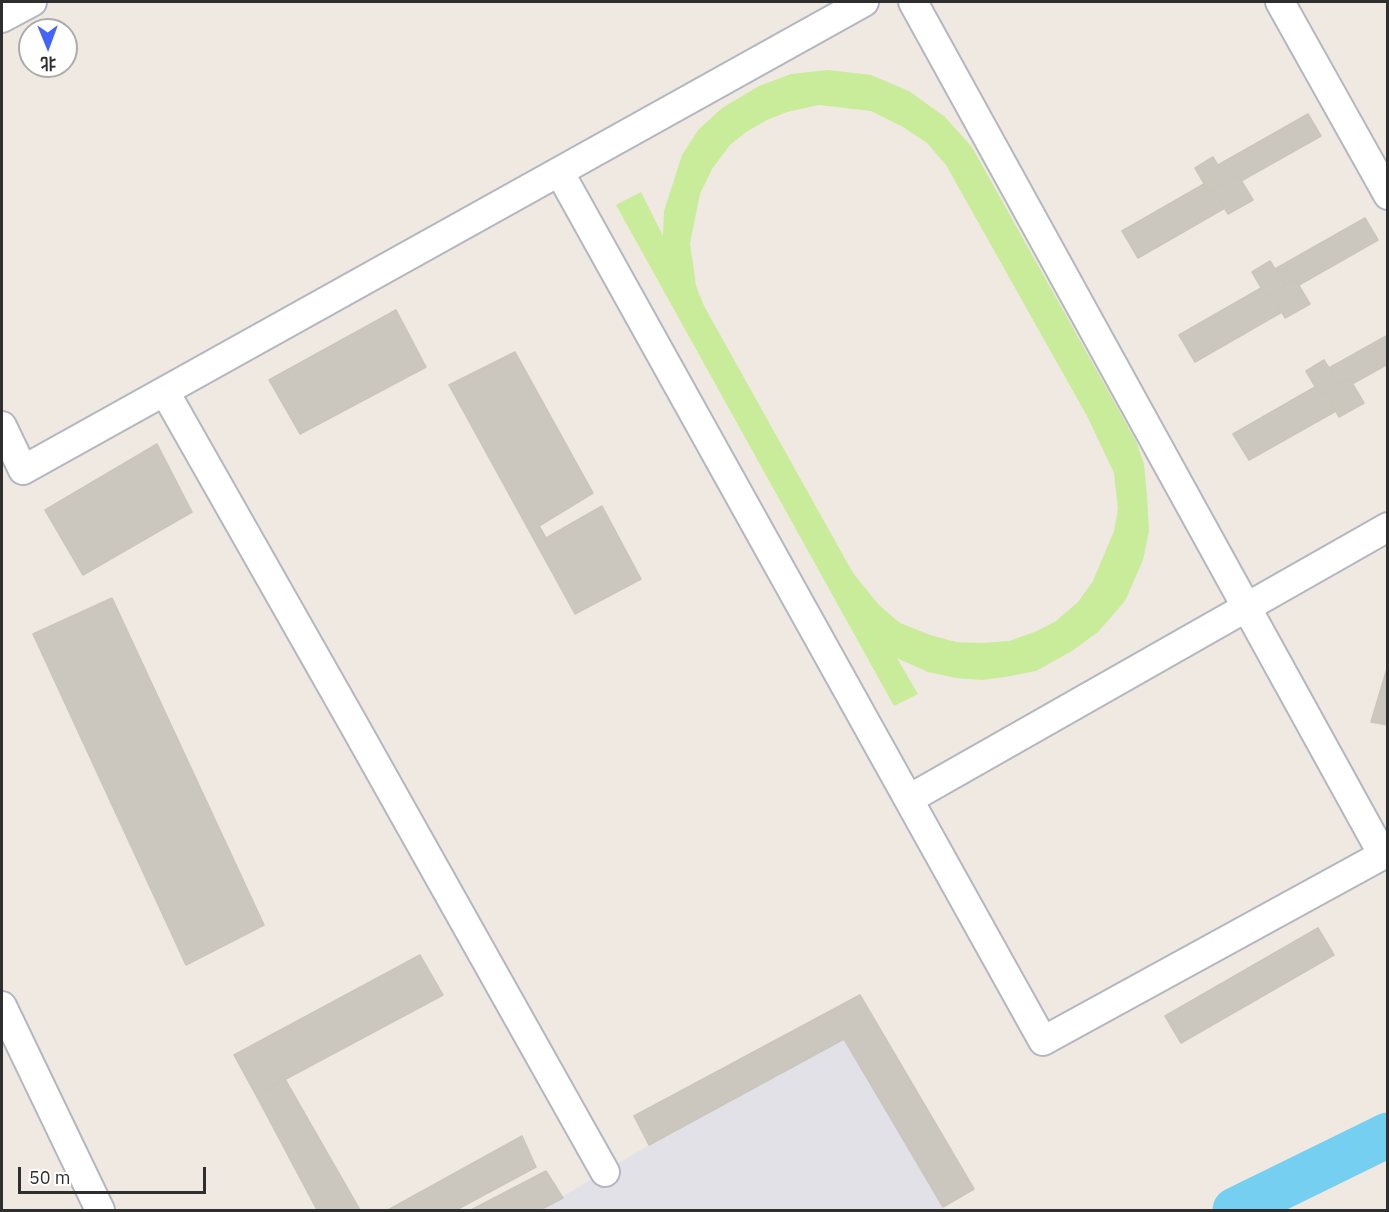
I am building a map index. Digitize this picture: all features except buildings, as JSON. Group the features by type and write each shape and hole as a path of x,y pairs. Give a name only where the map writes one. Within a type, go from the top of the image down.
{"street":[{"path":"2,18 32,2"},
{"path":"2,426 23,470 864,2"},
{"path":"560,173 1043,1041 1385,854 913,2"},
{"path":"1280,2 1388,195"},
{"path":"165,392 605,1173"},
{"path":"909,799 1388,527"},
{"path":"2,1006 100,1210"}],"shaded area":[{"path":"844,1039 944,1210 540,1210 649,1145"}],"green space":[{"path":"828,70 871,75 909,91 945,117 972,147 1136,441 1144,464 1147,496 1149,531 1143,560 1125,601 1098,632 1072,651 1036,671 982,680 956,678 928,672 897,658 918,694 894,706 616,205 641,192 663,236 664,211 682,155 698,130 722,108 759,86 791,74","holes":["819,105 871,111 903,127 927,143 946,165 1087,416 1114,473 1118,509 1114,531 1093,581 1078,602 1056,621 1009,641 956,642 930,635 900,623 879,605 853,573 704,306 696,286 690,243 700,194 712,169 730,145 746,132 787,112"]}],"waterway":[{"path":"1235,1210 1388,1135"}]}
